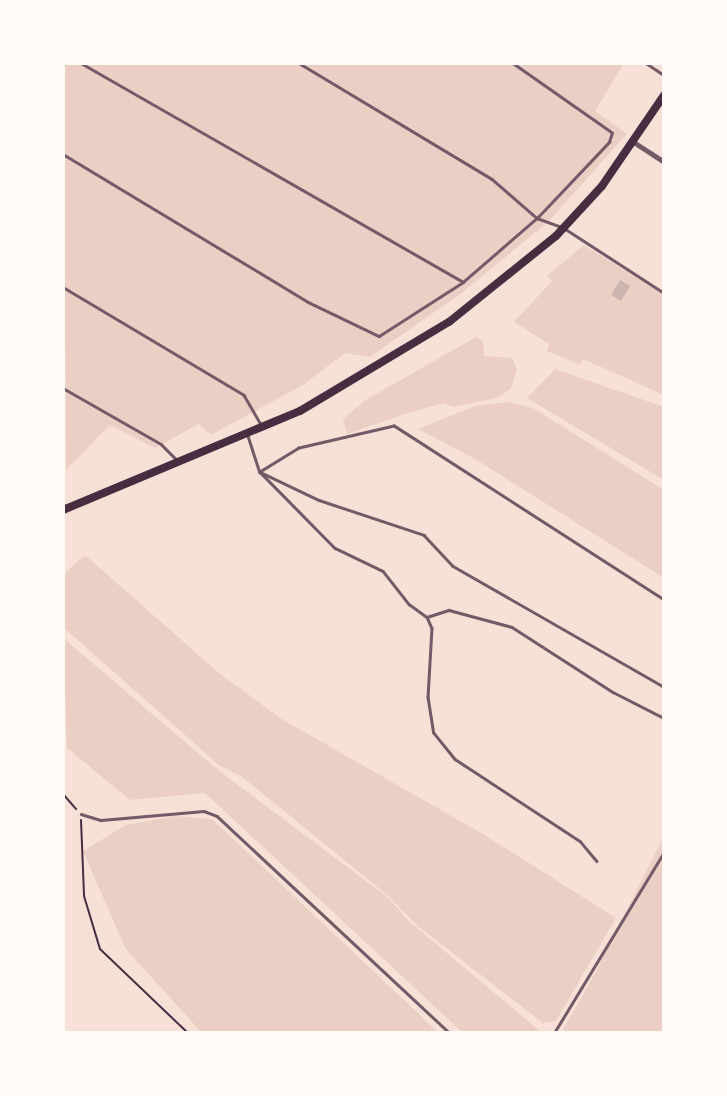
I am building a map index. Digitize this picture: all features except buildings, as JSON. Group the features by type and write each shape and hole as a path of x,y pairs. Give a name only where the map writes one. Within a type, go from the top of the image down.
{"main road":[{"path":"63,510 300,411 449,323 507,279 564,228 635,143 664,95"}],"street":[{"path":"635,143 664,162"}],"lane":[{"path":"81,63 463,282"},
{"path":"299,63 492,179 537,218 564,228 664,293"},
{"path":"63,154 308,302 379,336 463,282 537,218 609,142 612,133 512,63"},
{"path":"646,63 664,75"},
{"path":"63,287 244,394 262,427"},
{"path":"63,388 162,444 178,462"},
{"path":"260,472 299,448 394,426 664,600"},
{"path":"247,433 260,472 335,548 383,571 409,604 427,617 432,628 428,697 434,733 455,759 580,841 597,861"},
{"path":"260,472 319,500 424,535 453,566 664,687"},
{"path":"427,617 449,610 512,627 613,692 664,718"},
{"path":"81,814 101,820 204,811 217,816 450,1033"},
{"path":"554,1033 664,852"}],"path":[{"path":"63,794 81,814 84,897 100,949 188,1033"}],"shaded area":[{"path":"63,63 624,63 595,111 627,134 548,222 463,292 370,357 345,353 303,385 211,435 199,424 155,448 110,425 66,470"},
{"path":"584,245 664,295 664,395 583,359 580,365 547,351 549,344 514,322 552,281 547,276"},
{"path":"476,337 483,341 484,356 512,358 517,369 511,389 496,398 453,407 444,403 347,434 343,419 364,401"},
{"path":"555,369 664,407 664,480 527,398"},
{"path":"509,402 533,408 664,490 664,578 475,459 418,429 475,406"},
{"path":"85,555 219,673 280,718 483,834 616,918 556,1021 543,1023 419,927 387,895 241,776 220,766 63,627 63,575"},
{"path":"63,638 218,770 386,896 410,922 542,1033 463,1033 205,793 130,800 67,748"},
{"path":"175,816 212,819 439,1033 202,1033 125,948 83,851 126,825"},
{"path":"664,836 664,1033 561,1033 594,975"}]}
